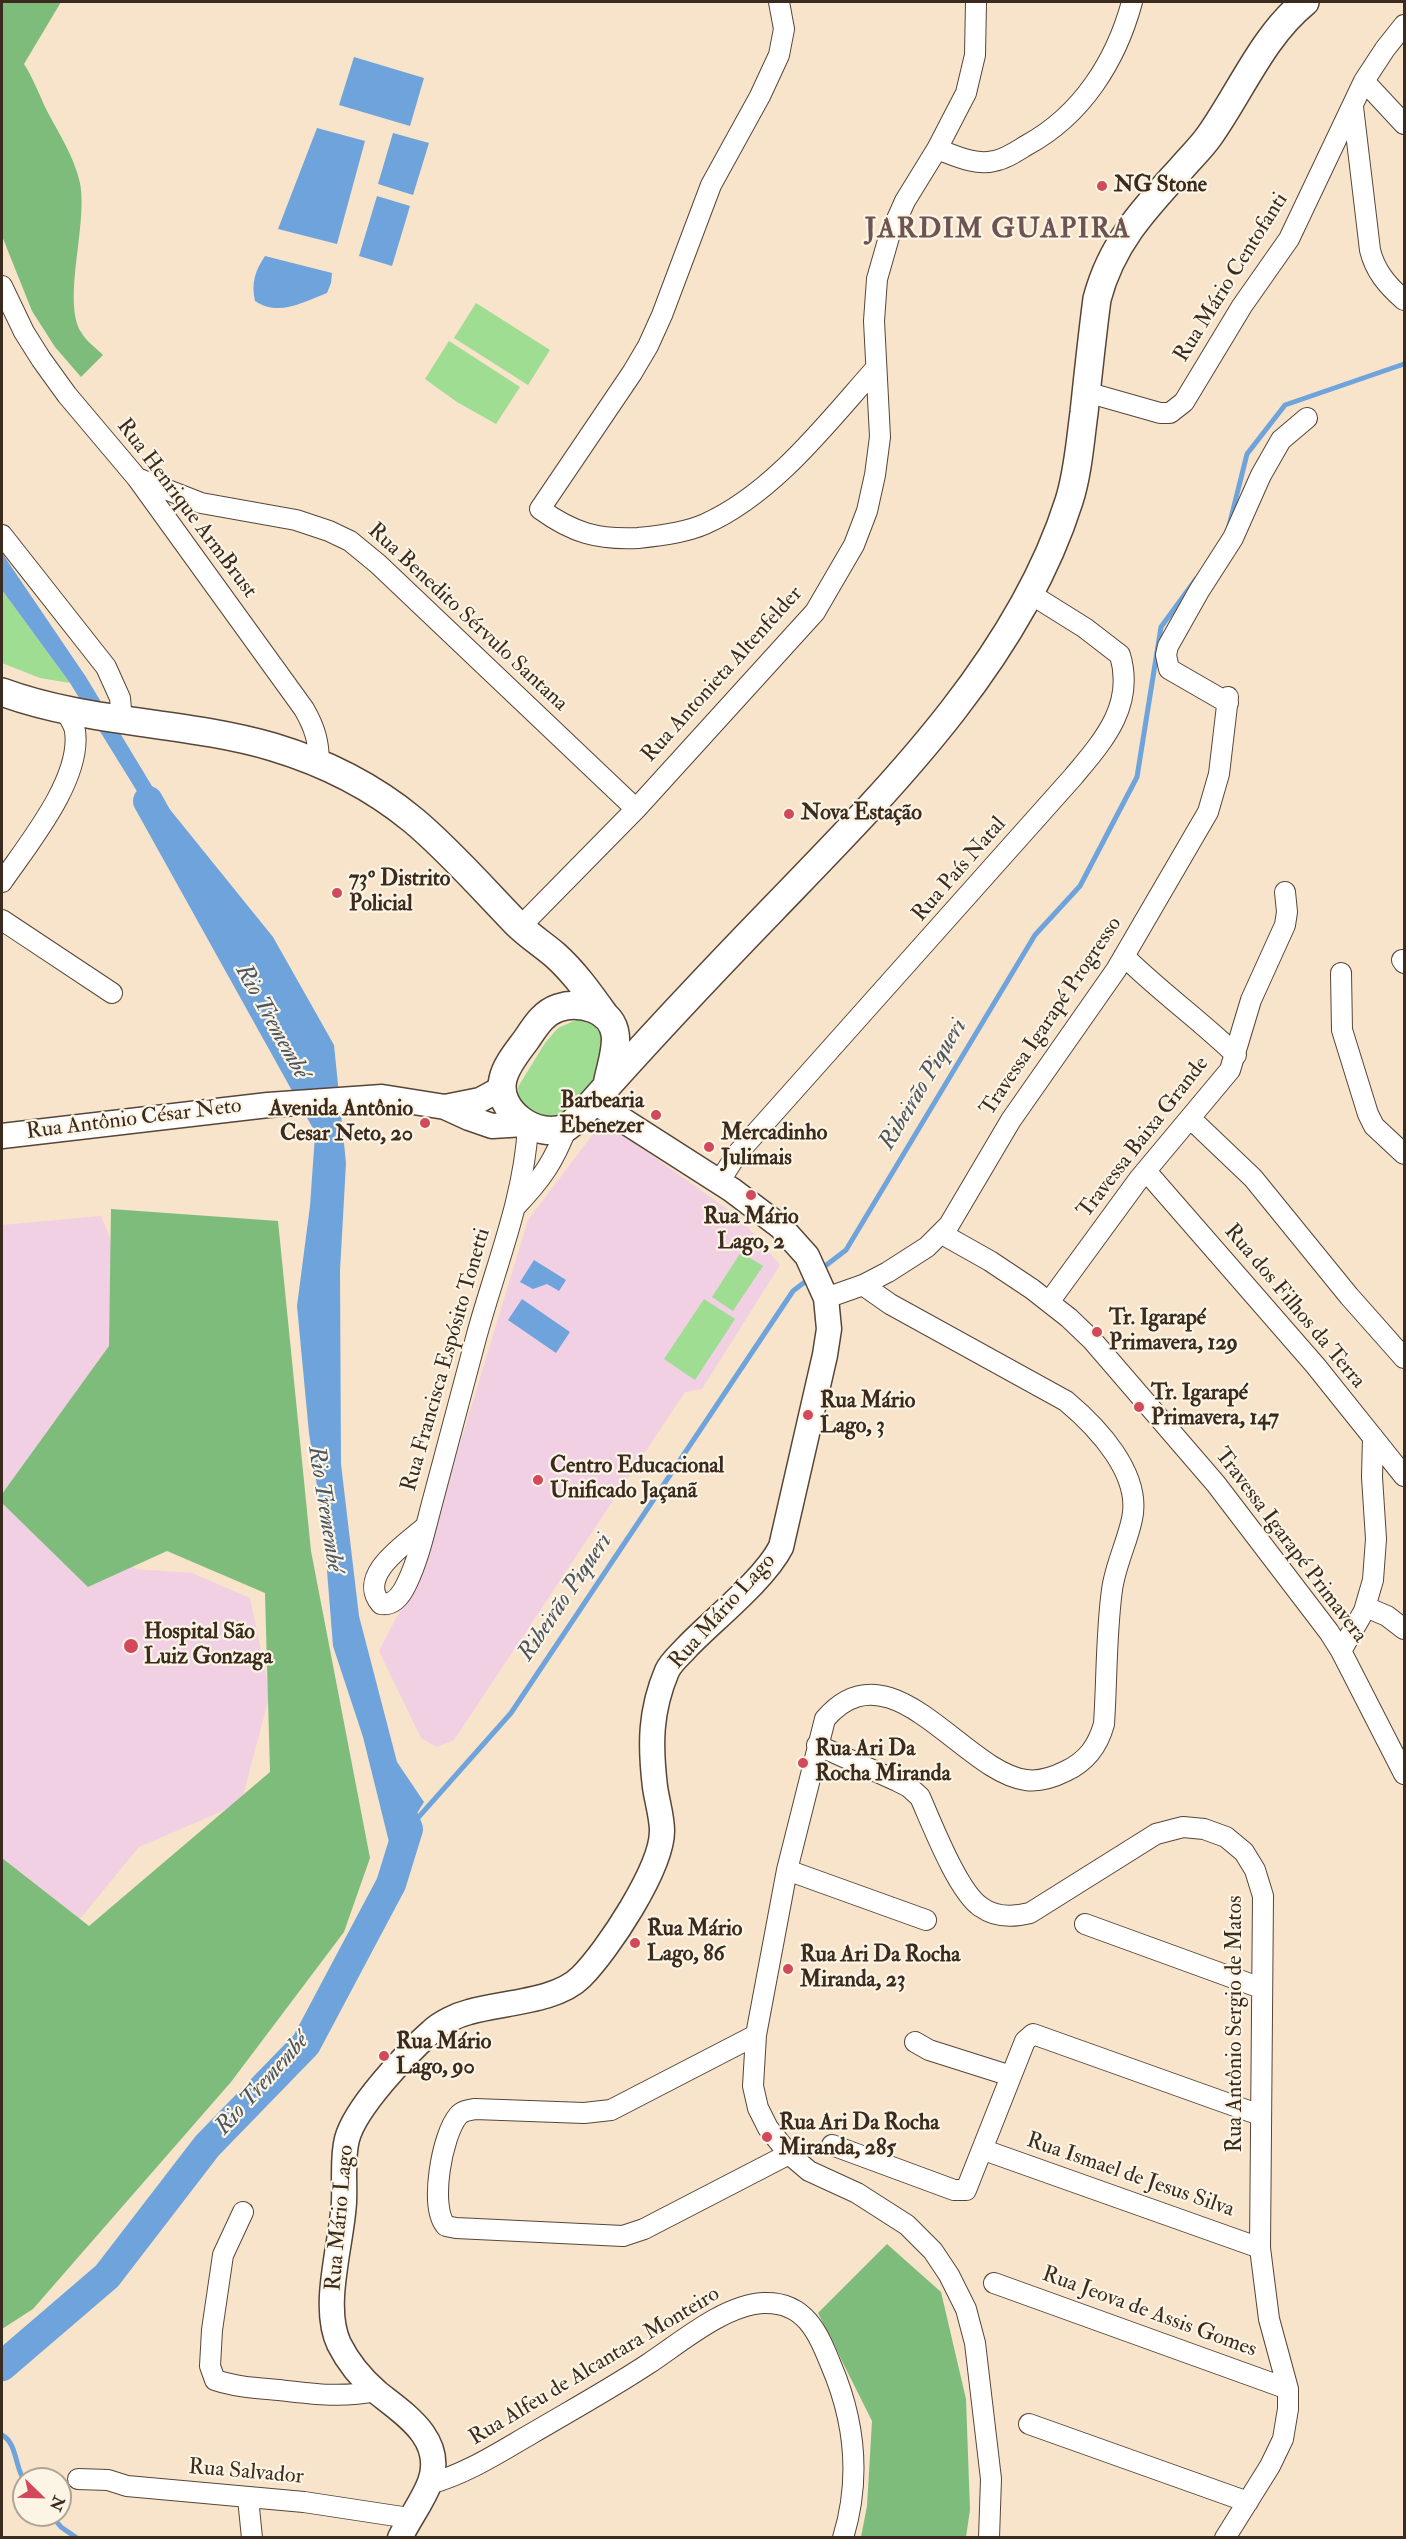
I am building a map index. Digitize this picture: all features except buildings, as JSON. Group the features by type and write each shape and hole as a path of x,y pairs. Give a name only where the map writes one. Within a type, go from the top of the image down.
{"main road":[{"path":"670,1016 638,1023 607,1016 581,1006 560,1008 541,1019 506,1071 502,1088 505,1101 526,1125 547,1130 567,1126 822,859 929,739 985,665 1029,593 1054,541 1070,500 1078,460 1097,299 1110,258 1140,215 1208,138 1268,43 1299,3"},
{"path":"2,692 65,710 232,737 274,747 352,779 386,800 415,821 525,931 554,954 607,1016 614,1027 615,1043 600,1093"},
{"path":"525,931 554,978 560,1008"}],"street":[{"path":"779,2 784,29 779,55 760,96 711,185 648,346 540,509 558,522 586,535 618,539 656,537 703,525 735,508 778,474 876,368"},
{"name":"Rua Antonieta Altenfelder","path":"525,931 815,612 838,576 862,522 875,475 880,437 874,321 877,279 889,237 905,201 937,149 966,93 975,55 976,2"},
{"path":"937,149 976,162 994,162 1034,141 1059,123 1092,88 1107,64 1122,36 1132,2"},
{"name":"Rua Mário Centofanti","path":"1086,392 1160,413 1170,413 1178,408 1242,306 1289,239 1364,81 1404,25"},
{"path":"1364,81 1404,124"},
{"path":"1353,107 1373,264 1380,275 1404,300"},
{"name":"Rua Henrique ArmBrust","path":"2,286 40,359 67,395 137,478 304,709 319,742 319,764"},
{"name":"Travessa Igarapé Progresso","path":"825,1294 863,1285 927,1247 942,1234 1011,1120 1124,956 1208,812 1219,774 1228,700 1169,669 1166,655 1168,646 1233,537 1261,475 1281,440 1307,418"},
{"name":"Rua Benedito Sérvulo Santana","path":"137,478 201,503 296,520 350,541 378,564 636,809"},
{"path":"2,535 106,667 120,698 119,720"},
{"name":"Rua País Natal","path":"719,1182 744,1146 1073,777 1112,724 1121,706 1123,694 1120,655 1094,634 1029,593"},
{"path":"4,872 48,813 71,766 75,729 65,710"},
{"name":"Travessa Baixa Grande","path":"1049,1302 1146,1171 1230,1070 1251,1000 1285,925 1287,912 1285,892"},
{"path":"2,920 112,993"},
{"path":"1124,956 1145,977 1236,1055"},
{"path":"1341,973 1342,1029 1368,1114 1374,1126 1404,1154"},
{"name":"Rua Antônio César Neto","path":"445,1107 480,1100 502,1088"},
{"name":"Rua Mário Lago","path":"405,2528 429,2484 433,2457 422,2431 409,2416 376,2391 349,2361 338,2342 333,2320 334,2286 344,2205 346,2141 355,2119 374,2092 432,2031 467,2012 560,1991 580,1978 641,1893 656,1860 662,1832 653,1771 651,1727 659,1693 669,1667 768,1568 781,1547 824,1363 829,1329 825,1294 807,1256 781,1227 600,1093"},
{"name":"Rua Antônio César Neto","path":"2,1136 268,1105 382,1097 445,1107 492,1126 526,1125"},
{"path":"1190,1118 1253,1178 1349,1296 1404,1358"},
{"name":"Rua Francisca Espósito Tonetti","path":"425,1527 485,1306 516,1206 526,1125"},
{"path":"516,1206 548,1171 567,1126"},
{"name":"Rua dos Filhos da Terra","path":"1146,1171 1315,1365 1404,1476"},
{"name":"Travessa Igarapé Primavera","path":"942,1234 990,1262 1049,1302 1092,1340 1190,1452 1341,1651 1404,1774"},
{"path":"863,1285 890,1304 1065,1401 1088,1419 1103,1436 1129,1478 1133,1495 1133,1517 1112,1587 1104,1724 1100,1739 1078,1766 1052,1778 1028,1781 1013,1777 991,1765 928,1717 886,1698 864,1696 853,1698 835,1707 825,1719 788,1870 756,2035 753,2086 758,2108 768,2128 789,2154 809,2171 857,2193 907,2225 933,2251 966,2309 975,2343 991,2479 989,2538"},
{"path":"1341,1651 1366,1607 1375,1560 1373,1437"},
{"path":"1366,1607 1387,1616 1404,1629"},
{"name":"Rua Antônio Sergio de Matos","path":"817,1745 909,1787 920,1797 960,1882 980,1907 995,1914 1013,1917 1030,1913 1156,1834 1183,1827 1204,1829 1226,1837 1244,1852 1255,1870 1263,1896 1260,2248 1269,2319 1288,2389 1288,2409 1282,2439 1270,2466 1225,2538"},
{"path":"788,1870 926,1920"},
{"path":"1085,1924 1261,1988"},
{"path":"832,2145 963,2191 968,2188 984,2150 1025,2041 1033,2034 1260,2115"},
{"path":"756,2035 611,2110 584,2113 475,2109 465,2111 459,2115 452,2126 444,2151 438,2182 438,2212 446,2226 456,2228 623,2236 644,2229 789,2154"},
{"path":"915,2042 929,2050 1011,2076"},
{"name":"Rua Ismael de Jesus Silva","path":"984,2150 1260,2248"},
{"path":"243,2212 228,2241 220,2271 210,2366 215,2380 242,2387 320,2396 355,2395 376,2391"},
{"name":"Rua Jeova de Assis Gomes","path":"994,2283 1288,2389"},
{"name":"Rua Alfeu de Alcantara Monteiro","path":"429,2484 453,2477 476,2465 620,2382 722,2316 747,2306 765,2303 782,2305 801,2313 814,2325 837,2379 848,2413 855,2476 852,2510 843,2538"},
{"path":"1029,2424 1248,2502"},
{"name":"Rua Salvador","path":"78,2479 108,2480 127,2486 304,2502 405,2528"},
{"path":"248,2498 252,2538"}],"shaded area":[{"name":"Centro Educacional Unificado Jaçanã","path":"603,1121 740,1218 780,1265 702,1389 685,1392 454,1740 437,1747 421,1738 379,1651 422,1569 528,1220"},
{"name":"Hospital São Luiz Gonzaga","path":"101,1216 150,1334 46,1478 135,1569 192,1573 250,1598 270,1694 241,1803 139,1847 2,2014 2,1225"}],"green space":[{"path":"2,2 61,2 24,64 70,154 80,183 81,220 74,282 76,318 83,335 103,355 81,377 55,347 32,311 2,236"},
{"path":"476,303 550,350 528,385 454,338"},
{"path":"449,341 520,387 496,424 457,402 425,379"},
{"path":"2,590 70,683 40,678 2,663"},
{"path":"576,1020 588,1022 601,1035 603,1054 593,1085 560,1118 538,1114 519,1102 518,1087 545,1043 558,1028"},
{"path":"111,1209 278,1221 311,1551 370,1858 344,1932 231,2082 33,2309 2,2329 2,1858 89,1926 270,1772 265,1593 167,1551 88,1587 2,1503 2,1494 109,1346"},
{"path":"741,1252 763,1266 733,1311 712,1297"},
{"path":"704,1299 735,1319 695,1380 664,1359"},
{"path":"887,2244 941,2292 966,2399 970,2510 966,2537 861,2537 867,2506 872,2421 818,2313"}],"water":[{"path":"354,57 424,78 410,126 339,105"},
{"path":"317,128 365,141 337,244 278,229"},
{"path":"393,133 429,143 413,195 378,184"},
{"path":"377,196 410,206 392,266 359,256"},
{"path":"265,256 332,273 327,293 300,304 282,308 264,306 255,301 253,288 255,277"},
{"path":"2,553 86,677 155,791 273,937 334,1045 346,1163 340,1271 341,1464 359,1616 397,1762 424,1802 392,1854 363,1737 333,1646 324,1533 309,1433 297,1306 310,1206 316,1121 292,1035 222,911 148,809 70,683 2,590"},
{"path":"534,1260 566,1280 559,1291 547,1284 533,1289 520,1282"},
{"path":"522,1299 570,1332 556,1353 508,1320"}],"waterway":[{"name":"Ribeirão Piqueri","path":"1229,526 1247,454 1285,405 1404,364"},
{"name":"Ribeirão Piqueri","path":"820,1270 846,1250 1035,935 1080,886 1137,777 1161,627 1196,579"},
{"name":"Rio Tremembé","path":"148,801 326,1121"},
{"name":"Ribeirão Piqueri","path":"408,1829 511,1713 793,1291 810,1278"},
{"name":"Rio Tremembé","path":"2,2366 107,2276 207,2146 306,2044 391,1884 408,1829 393,1793"},
{"path":"2,2435 13,2449 19,2467"},
{"path":"61,2527 77,2538"}],"place":[{"name":"NG Stone","path":"1102,186"},
{"name":"Nova Estação","path":"789,814"},
{"name":"73º Distrito Policial","path":"337,893"},
{"name":"Barbearia Ebenezer","path":"656,1115"},
{"name":"Avenida Antônio Cesar Neto, 20","path":"425,1123"},
{"name":"Mercadinho Julimais","path":"709,1147"},
{"name":"Rua Mário Lago, 2","path":"751,1195"},
{"name":"Tr. Igarapé Primavera, 129","path":"1097,1332"},
{"name":"Tr. Igarapé Primavera, 147","path":"1139,1407"},
{"name":"Rua Mário Lago, 3","path":"808,1415"},
{"name":"Centro Educacional Unificado Jaçanã","path":"538,1480"},
{"name":"Hospital São Luiz Gonzaga","path":"131,1646"},
{"name":"Rua Ari Da Rocha Miranda","path":"803,1763"},
{"name":"Rua Mário Lago, 86","path":"635,1943"},
{"name":"Rua Ari Da Rocha Miranda, 23","path":"788,1969"},
{"name":"Rua Mário Lago, 90","path":"384,2056"},
{"name":"Rua Ari Da Rocha Miranda, 285","path":"767,2137"}],"district":[{"name":"JARDIM GUAPIRA","path":"998,231"}]}
